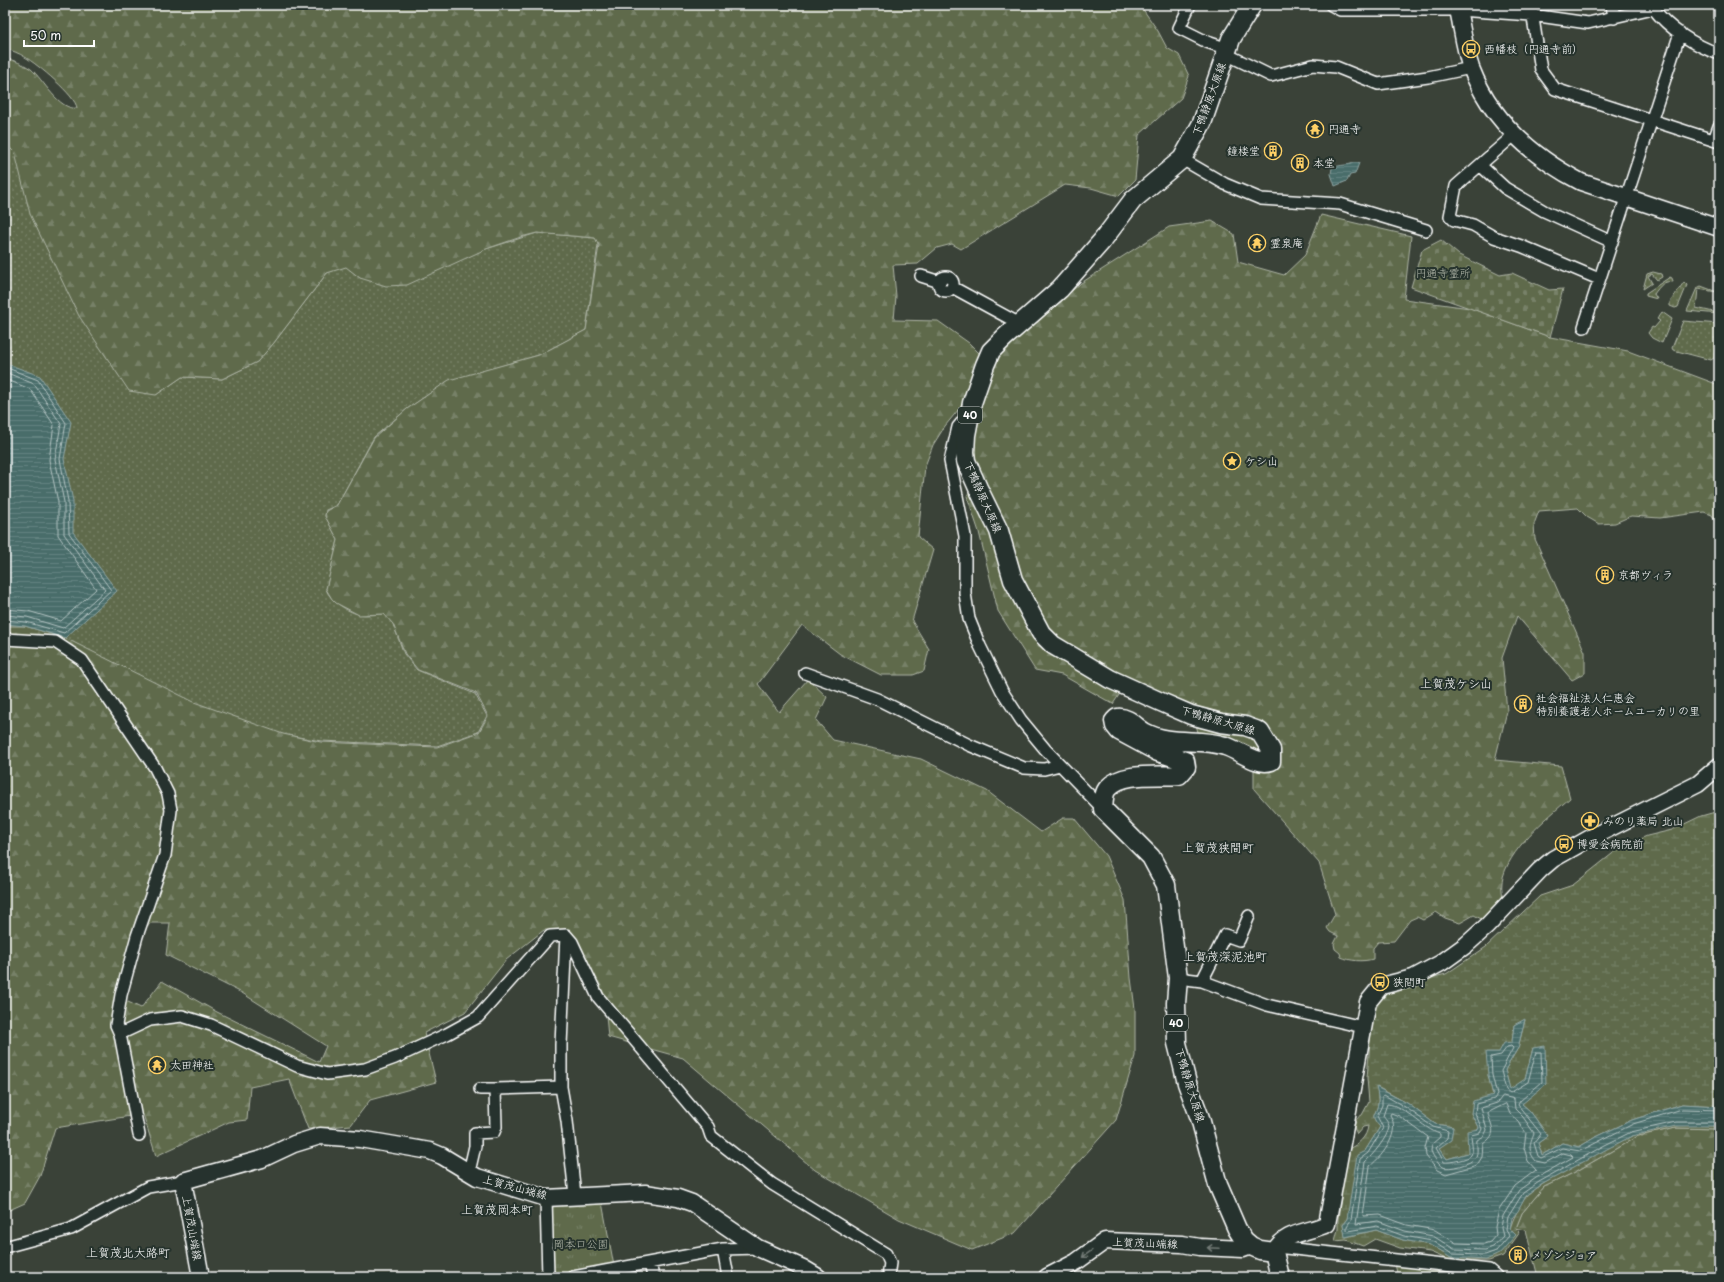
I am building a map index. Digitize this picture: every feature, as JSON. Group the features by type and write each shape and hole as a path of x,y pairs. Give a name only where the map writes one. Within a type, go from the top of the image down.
{"main road":[{"name":"下鴨静原大原線","path":"1252,5 1231,39 1202,123 1182,159 1132,200 1102,241 1060,289 992,351 985,365 971,410 965,443 966,461 1000,531 1014,580 1041,633 1053,645 1110,679 1191,715 1221,724 1245,726 1260,732 1271,750 1271,761 1259,761 1219,744 1175,742 1159,738 1143,731 1127,720 1117,718 1114,721 1115,726 1119,731 1158,752 1185,761 1186,767 1179,775 1143,775 1116,783 1108,788 1104,795 1103,809 1151,857 1166,885 1178,978 1176,1011 1179,1053 1200,1118 1218,1185 1237,1229 1244,1240 1252,1246"},
{"path":"1252,1246 1275,1249 1280,1277"}],"street":[{"path":"1190,5 1179,28 1227,51 1271,76 1313,65 1336,67 1378,84 1428,77 1471,68"},
{"path":"1331,5 1340,10 1359,7 1458,7 1531,10 1588,23 1656,7 1663,21 1680,33 1709,50 1719,54"},
{"path":"1612,5 1614,18"},
{"path":"1458,7 1471,68 1492,108 1514,135 1563,173 1581,182 1719,228"},
{"path":"1531,10 1541,70 1555,88 1717,141 1719,126"},
{"path":"1584,327 1680,33"},
{"path":"1514,135 1456,186 1450,216 1454,220 1473,225 1494,237 1521,246 1600,279"},
{"path":"1182,159 1225,184 1261,199 1340,204 1426,230"},
{"path":"1480,165 1505,188 1544,211 1612,242"},
{"path":"921,276 940,282 945,278 949,278 953,283 952,287 1020,324"},
{"path":"971,410 958,427 950,461 965,536 965,593 970,619 980,646 1002,691 1022,720 1060,765 1103,809"},
{"path":"5,639 55,642 82,660 155,768 168,794 171,810 165,855 138,936 121,995 116,1025 120,1034 139,1135"},
{"path":"806,673 877,699 969,745 1024,768 1044,769 1060,765"},
{"path":"1275,1249 1290,1236 1319,1228 1327,1224 1368,1002 1381,986 1427,972 1466,945 1487,926 1540,870 1553,859 1594,836 1698,784 1719,766"},
{"path":"1202,981 1225,935 1239,940 1249,916"},
{"path":"120,1034 150,1020 182,1016 211,1025 297,1066 327,1074 365,1069 396,1058 447,1034 478,1017 550,936 566,935"},
{"path":"566,935 560,1045 560,1087 567,1122 575,1195"},
{"path":"566,935 572,942 598,997 708,1127 711,1136 772,1184 886,1254 890,1263 888,1277"},
{"path":"1178,978 1202,981 1267,1005 1363,1027"},
{"path":"480,1089 560,1087"},
{"path":"469,1172 475,1146 475,1133 494,1132 496,1127 495,1089"},
{"name":"上賀茂山端線","path":"201,1277 183,1181 262,1159 286,1147 320,1136 360,1139 430,1151 477,1177 546,1198 575,1195 645,1193 678,1198 692,1203 758,1248 803,1268 814,1276"},
{"path":"5,1247 71,1228 148,1187 183,1181"},
{"path":"546,1198 548,1277"},
{"name":"上賀茂山端線","path":"1047,1277 1076,1262 1105,1241 1182,1244 1243,1249 1252,1246"},
{"path":"573,1277 723,1250 758,1248"},
{"path":"1275,1249 1489,1270 1497,1277"},
{"path":"723,1250 728,1277"},
{"path":"650,1263 653,1277"}],"green space":[{"path":"5,5 1140,5 1158,31 1167,48 1179,55 1189,76 1181,98 1139,135 1135,180 1119,196 1091,188 1065,185 961,249 952,244 937,248 918,264 893,265 896,296 894,320 938,321 969,343 985,359 982,381 945,426 933,445 925,466 918,537 933,550 912,621 929,649 924,671 913,675 881,675 840,654 802,625 758,684 779,712 808,679 827,697 816,720 833,740 921,759 987,791 1041,832 1063,818 1074,818 1106,856 1125,900 1135,1009 1135,1056 1116,1120 1015,1233 972,1250 899,1219 815,1170 683,1058 608,1037 604,994 571,931 544,930 506,960 465,1012 424,1033 436,1082 370,1100 351,1125 308,1129 289,1079 250,1087 247,1120 229,1122 156,1156 143,1114 55,1128 40,1176 25,1203 5,1212 5,626 25,626 65,638 194,702 283,734 321,742 437,747 479,732 488,716 476,693 418,670 405,654 393,624 384,614 359,615 336,603 332,599 326,589 338,540 325,516 326,511 337,505 374,438 407,409 449,380 539,355 586,330 599,245 595,238 537,233 486,249 407,285 386,286 360,278 346,267 327,273 273,344 257,362 222,379 182,377 156,395 129,391 79,316 30,214 15,153 5,143 5,58 18,62 31,69 58,100 70,108 77,108 75,103 63,88 46,73 23,56 5,48","holes":["151,923 170,923 166,955 242,993 326,1046 319,1062 217,1012 162,981 141,1008 115,996 135,935"]},
{"path":"5,114 156,395 182,377 222,379 257,362 273,344 327,273 346,266 360,278 486,249 537,233 596,238 598,245 586,330 539,355 448,381 407,409 374,437 337,505 326,510 325,516 338,540 326,589 328,593 339,605 354,613 364,615 385,614 393,624 404,654 417,670 475,694 487,716 478,732 437,746 321,741 270,732 5,660"},
{"path":"1321,215 1411,236 1404,299 1470,308 1550,337 1628,351 1719,385 1719,527 1712,515 1704,512 1660,518 1631,516 1615,523 1599,524 1587,517 1578,508 1539,511 1534,524 1535,539 1585,652 1585,673 1572,680 1517,616 1502,658 1507,711 1495,760 1561,766 1570,798 1529,836 1512,858 1505,870 1502,882 1503,904 1483,920 1474,915 1460,923 1445,918 1436,912 1423,920 1417,917 1410,920 1394,941 1378,942 1373,948 1373,959 1365,961 1341,957 1340,953 1335,949 1334,944 1338,936 1330,932 1327,928 1335,914 1319,863 1254,789 1254,766 1198,732 1191,707 1129,680 1113,704 1062,675 1035,670 998,611 979,532 967,496 979,472 971,444 974,421 1003,343 1019,336 1081,283 1169,227 1212,221 1234,234 1238,262 1284,275 1305,255"},
{"name":"円通寺霊所","path":"1441,240 1459,255 1500,275 1512,273 1549,290 1563,289 1550,337 1411,287 1422,250"},
{"path":"1653,272 1661,274 1662,277 1657,280 1652,274 1648,276 1652,283 1643,289 1647,274"},
{"path":"1670,277 1672,278 1673,282 1667,282 1660,286 1654,294 1657,299 1646,296 1646,293"},
{"path":"1684,282 1687,285 1678,307 1675,308 1670,306 1670,302"},
{"path":"1701,286 1717,292 1698,289 1696,308 1718,313 1719,311 1719,314 1687,311 1697,288"},
{"path":"1662,312 1672,319 1662,343 1652,338 1648,333 1652,327 1654,328 1660,321 1657,319"},
{"path":"1683,321 1719,324 1714,358 1711,360 1673,350 1672,348"},
{"path":"1719,811 1719,1106 1682,1104 1632,1120 1594,1138 1579,1147 1562,1143 1542,1155 1538,1143 1548,1136 1530,1111 1522,1104 1533,1048 1525,1080 1510,1090 1505,1070 1518,1048 1525,1020 1514,1025 1512,1042 1488,1075 1493,1095 1471,1113 1479,1129 1468,1153 1447,1159 1439,1148 1450,1140 1453,1127 1435,1124 1407,1103 1377,1087 1378,1102 1374,1117 1380,1127 1365,1151 1347,1219 1343,1224 1346,1237 1376,1230 1403,1240 1430,1245 1451,1258 1466,1258 1516,1235 1510,1229 1512,1221 1521,1204 1532,1191 1559,1174 1623,1140 1637,1134 1665,1127 1681,1125 1719,1126 1719,1129 1676,1128 1638,1136 1575,1172 1544,1187 1522,1213 1516,1228 1520,1232 1503,1256 1489,1261 1451,1261 1430,1252 1400,1248 1375,1239 1363,1246 1346,1240 1335,1241 1338,1229 1338,1219 1348,1149 1361,1140 1366,1134 1368,1126 1363,1127 1357,1134 1354,1128 1357,1118 1362,1115 1369,1102 1367,1078 1373,1006 1379,997 1391,988 1446,974 1486,947 1540,896 1573,885 1622,846 1647,836 1672,830 1701,816"},
{"path":"1676,1128 1719,1129 1719,1277 1538,1277 1526,1230 1516,1228 1522,1213 1544,1187 1575,1172 1638,1136"},
{"name":"岡本口公園","path":"601,1197 614,1266 559,1276 552,1273 551,1200"},
{"path":"1395,1264 1486,1276 1488,1277 1398,1277"}],"water":[{"path":"1359,163 1355,174 1350,175 1347,181 1335,186 1331,174 1332,168"},
{"path":"5,363 40,376 71,422 64,459 73,501 73,532 117,591 65,638 25,626 5,624"},
{"path":"1525,1019 1518,1048 1505,1070 1510,1089 1525,1079 1533,1048 1545,1046 1546,1084 1522,1104 1530,1111 1548,1136 1538,1143 1542,1155 1562,1143 1579,1147 1594,1138 1632,1120 1682,1104 1719,1106 1719,1126 1676,1126 1632,1136 1541,1185 1526,1196 1518,1211 1512,1218 1510,1229 1516,1235 1499,1254 1486,1260 1451,1258 1430,1245 1403,1240 1376,1230 1345,1237 1343,1224 1347,1219 1357,1155 1365,1151 1380,1127 1374,1117 1378,1101 1376,1087 1407,1103 1435,1124 1453,1127 1451,1140 1439,1148 1447,1159 1468,1153 1467,1131 1479,1129 1471,1113 1473,1101 1493,1095 1488,1075 1486,1052 1499,1052 1504,1043 1512,1042 1514,1025"}],"place":[{"name":"西幡枝（円通寺前）","path":"1471,49"},
{"name":"円通寺","path":"1315,129"},
{"name":"鐘楼堂","path":"1273,151"},
{"name":"本堂","path":"1300,163"},
{"name":"霊泉庵","path":"1257,243"},
{"name":"ケシ山","path":"1232,461"},
{"name":"京都ヴィラ","path":"1605,575"},
{"name":"社会福祉法人仁恵会 特別養護老人ホームユーカリの里","path":"1523,704"},
{"name":"みのり薬局 北山","path":"1590,821"},
{"name":"博愛会病院前","path":"1564,844"},
{"name":"狭間町","path":"1380,982"},
{"name":"太田神社","path":"157,1065"},
{"name":"メゾンジョア","path":"1518,1255"}],"district":[{"name":"上賀茂ケシ山","path":"1456,684"},
{"name":"上賀茂狭間町","path":"1218,848"},
{"name":"上賀茂深泥池町","path":"1225,957"},
{"name":"上賀茂岡本町","path":"497,1210"},
{"name":"上賀茂北大路町","path":"128,1253"}]}
